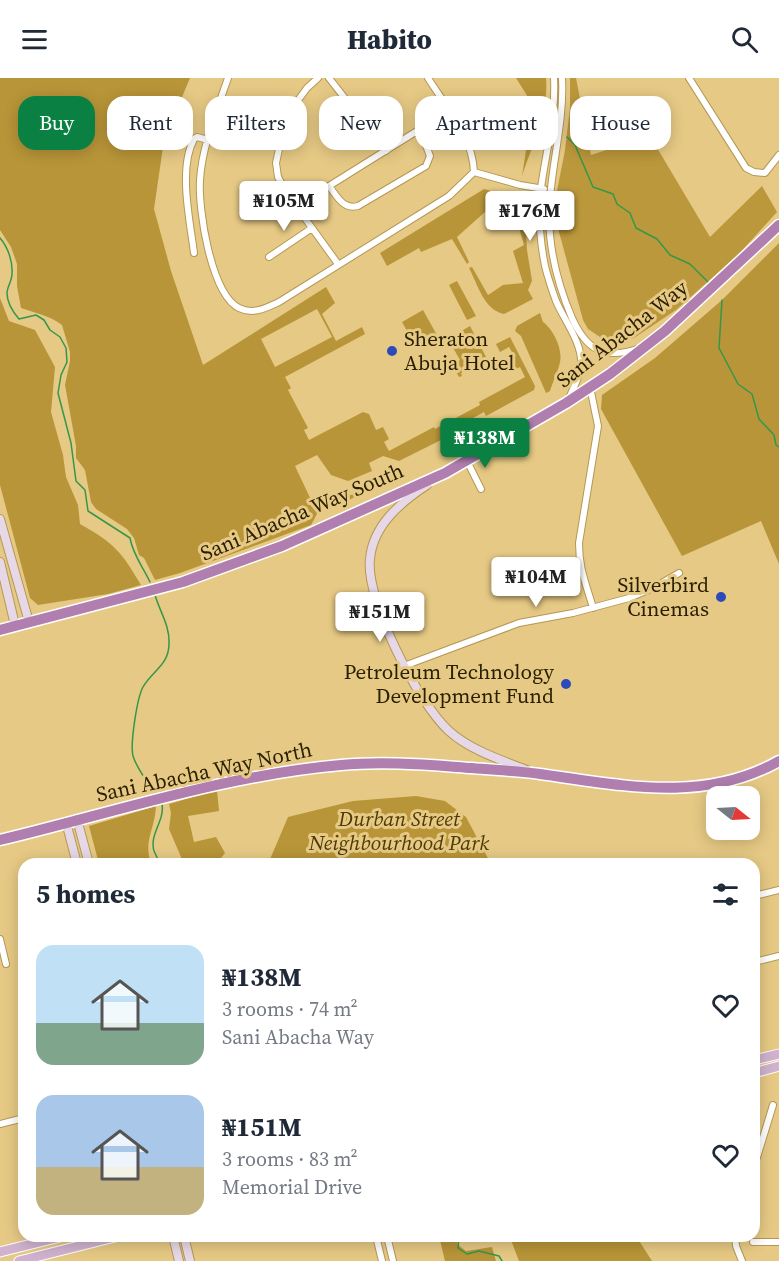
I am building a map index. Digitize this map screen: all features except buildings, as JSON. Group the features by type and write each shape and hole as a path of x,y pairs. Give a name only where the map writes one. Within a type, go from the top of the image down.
{"highway":[{"name":"Sani Abacha Way","path":"445,473 566,403 646,346 779,225"},
{"name":"Sani Abacha Way South","path":"0,630 183,582 282,546 445,473"},
{"path":"538,774 621,786 674,789 732,781 749,776 779,761"},
{"name":"Sani Abacha Way North","path":"0,840 190,791 285,771 316,767 365,763 420,764 538,774"}],"main road":[{"path":"760,1059 779,1054"},
{"path":"760,1071 779,1066"},
{"path":"0,1252 40,1242"},
{"path":"19,1261 95,1242"}],"street":[{"path":"222,96 228,78"},
{"path":"318,78 296,103 276,163 278,177 338,264"},
{"path":"329,78 386,151"},
{"path":"428,78 439,96"},
{"path":"554,78 553,124 541,188 541,234 545,266 556,301 576,343 581,362 575,385 566,403"},
{"path":"562,78 560,127 550,189 549,223 554,266 564,298 582,338 595,349 614,354 646,346"},
{"path":"689,78 746,168 754,172 765,173 779,155"},
{"path":"297,206 415,133"},
{"path":"194,253 187,183 188,158 194,139 197,137 205,139"},
{"path":"206,150 200,179 201,214 210,256 225,294 241,309 251,311 262,310 279,302 449,196 474,172 471,150"},
{"path":"329,186 346,206 351,208 358,206 426,166 430,156 428,150"},
{"path":"474,172 509,182 550,189"},
{"path":"269,257 312,228"},
{"path":"590,387 598,426 579,543 579,560 593,608"},
{"path":"467,461 481,489"},
{"path":"445,473 417,492 386,519 375,540 370,559 374,595 404,666 420,695 449,732 488,755 538,774"},
{"path":"0,519 29,622"},
{"path":"0,562 15,625"},
{"path":"404,666 519,623 629,598 679,573"},
{"path":"72,821 76,858"},
{"path":"72,821 87,858"},
{"path":"760,895 779,890"},
{"path":"0,939 6,964"},
{"path":"760,961 779,956"},
{"path":"760,1146 772,1104"},
{"path":"0,1124 18,1120"},
{"path":"174,1242 179,1261"},
{"path":"185,1242 190,1261"},
{"path":"377,1242 382,1261"},
{"path":"388,1242 393,1261"},
{"path":"736,1242 742,1261"},
{"path":"753,1242 779,1242"}],"green space":[{"path":"0,78 190,78 182,96 107,96 107,150 163,150 154,209 171,271 203,365 326,287 335,303 322,314 336,341 362,327 365,334 285,377 291,388 288,390 308,428 304,430 309,440 363,412 369,414 376,430 383,427 389,439 384,442 389,451 434,427 435,429 525,377 520,367 514,370 509,361 515,357 509,347 500,352 496,344 510,337 535,386 534,390 486,416 484,412 442,435 443,439 399,461 383,456 369,463 372,471 348,481 331,475 317,455 295,466 312,502 346,497 388,475 390,478 351,499 319,510 311,525 155,580 144,558 139,555 134,538 127,529 96,509 91,502 85,470 76,458 65,385 70,352 62,325 48,317 21,308 17,286 17,264 11,247 0,230","holes":["317,309 332,337 275,367 261,339"]},
{"path":"516,78 546,78 546,96 527,96"},
{"path":"526,150 531,150 522,176"},
{"path":"484,189 524,200 527,250 532,281 528,290 533,299 504,314 491,308 469,268 472,267 488,295 503,285 523,283 513,251 524,245 516,217 486,211 457,237 469,262 467,264 452,239 421,252 419,248 387,266 380,253"},
{"path":"779,243 779,564 761,521 682,556 601,409 602,395 655,358 722,300"},
{"path":"457,281 476,316 467,320 449,285"},
{"path":"0,298 9,321 35,330 55,367 51,412 63,455 66,477 78,505 80,524 116,549 141,585 108,594 38,605 30,598 0,485"},
{"path":"423,310 438,337 417,349 402,322"},
{"path":"540,313 543,322 556,340 561,357 550,391 546,393 521,336 515,331 517,326"},
{"path":"470,326 487,359 461,373 462,376 459,377 452,365 460,360 448,339"},
{"path":"217,790 219,811 188,816 194,842 216,837 225,853 221,858 181,858 169,829 171,813 169,804"},
{"name":"Durban Street Neighbourhood Park","path":"416,796 445,801 466,817 488,858 271,858 288,817 353,801"},
{"path":"156,806 148,848 150,858 97,858 89,826"},
{"path":"440,1242 457,1242 466,1251 492,1247 496,1261 445,1261"},
{"path":"512,1242 640,1242 652,1261 519,1261"}],"shaded area":[{"path":"570,78 576,78 580,96 570,96"},
{"path":"570,108 570,150 590,150 591,155 607,150 658,150 710,237 762,186 777,212 739,254 676,310 634,338 609,343 588,329 583,320 559,232 555,201"}],"waterway":[{"path":"567,137 575,145 593,187 613,194 617,204 630,213 636,228 657,239 670,255 690,264 708,282"},
{"path":"0,238 8,250 12,265 12,277 7,293 13,310 19,319 36,315 44,320 50,330 60,337 66,348 67,362 61,375 58,393 71,443 76,481 85,490 88,511 130,538 150,582"},
{"path":"722,300 719,348 738,384 752,394 759,419 774,435 776,445 779,447"},
{"path":"154,792 137,766 133,756 132,742 138,701 143,687 163,663 168,651 168,631 155,595"},
{"path":"157,858 153,845 162,804"},
{"path":"458,1242 458,1248 467,1254 479,1251 499,1256 502,1261"}],"place":[{"name":"Sheraton Abuja Hotel","path":"392,351"},
{"name":"Silverbird Cinemas","path":"721,597"},
{"name":"Petroleum Technology Development Fund","path":"566,684"}]}
